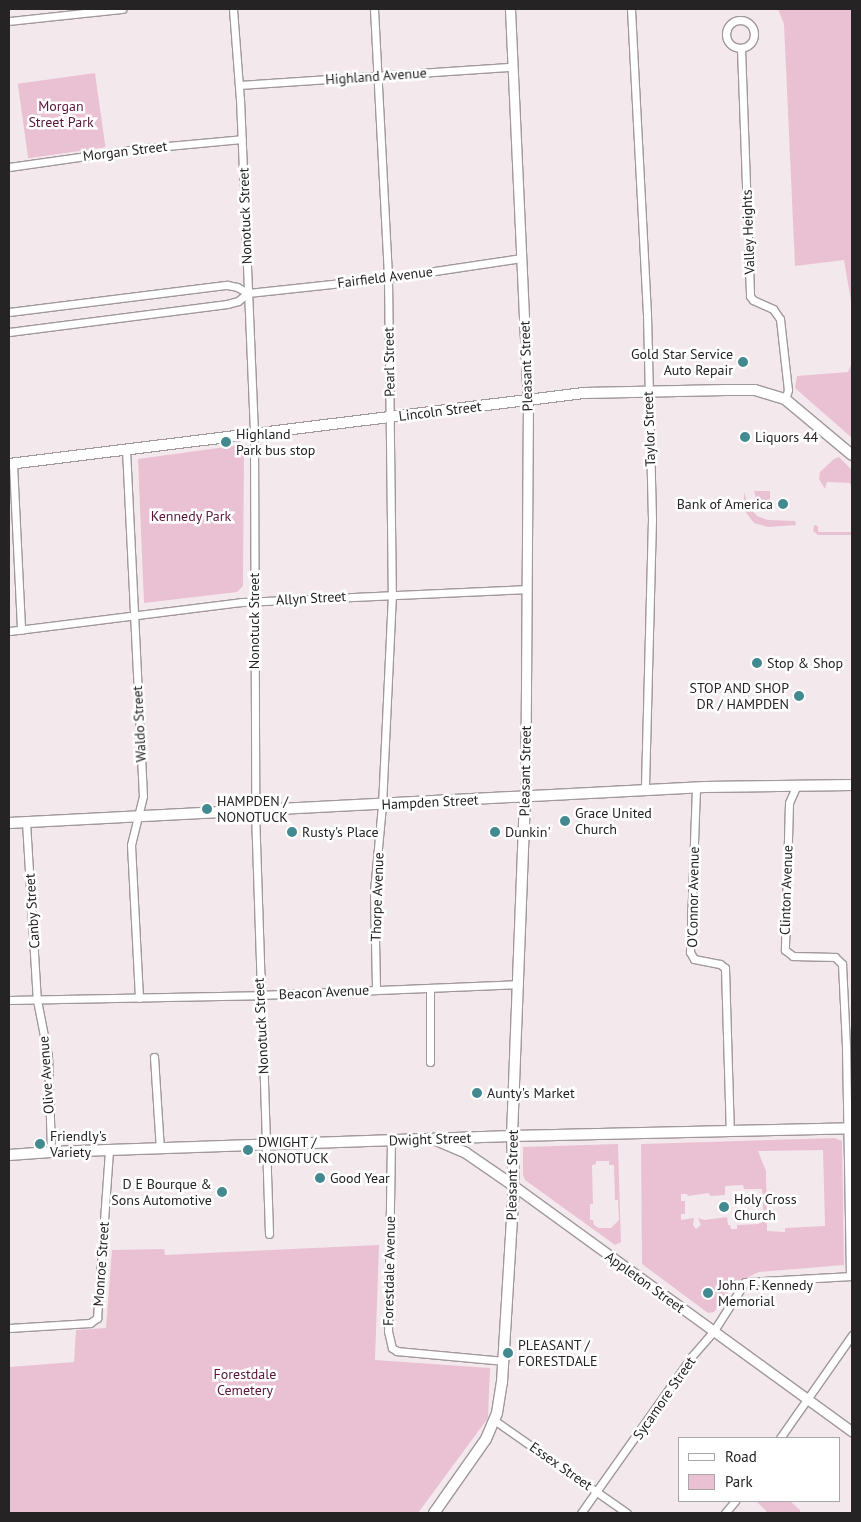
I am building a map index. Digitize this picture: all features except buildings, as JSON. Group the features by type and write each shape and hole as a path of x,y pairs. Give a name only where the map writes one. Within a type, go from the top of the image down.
{"main road":[{"name":"Lincoln Street","path":"11,464 584,393 648,391 755,390 785,399 852,456"},
{"name":"Hampden Street","path":"9,823 645,790 852,785"},
{"name":"Pleasant Street","path":"434,1513 486,1438 497,1413 504,1361 514,1186 512,1136 525,797"},
{"name":"Dwight Street","path":"9,1155 512,1136 850,1128"},
{"name":"Appleton Street","path":"434,1139 466,1153 514,1186"}],"street":[{"path":"9,21 122,9"},
{"name":"Nonotuck Street","path":"233,9 242,139 254,434 254,810 259,995 267,1144 269,1234"},
{"name":"Pearl Street","path":"374,9 388,278 392,594 382,805"},
{"name":"Pleasant Street","path":"510,9 528,400 525,797"},
{"name":"Taylor Street","path":"630,9 647,315 652,519 645,790"},
{"path":"737,20 747,21 754,32 750,45 741,48 732,46 726,38 729,24 737,20"},
{"name":"Valley Heights","path":"741,48 750,296 752,300 773,309 780,319 788,390 785,399"},
{"name":"Highland Avenue","path":"239,85 512,67"},
{"name":"Morgan Street","path":"9,168 135,149 242,139"},
{"name":"Fairfield Avenue","path":"9,332 227,304 238,301 248,293 388,278 522,258"},
{"name":"Fairfield Avenue","path":"9,312 227,285 237,286 248,293"},
{"name":"Waldo Street","path":"126,449 142,796 131,845 139,998"},
{"path":"11,464 21,630"},
{"name":"Allyn Street","path":"9,631 134,614 253,601 526,589"},
{"name":"Clinton Avenue","path":"796,787 789,803 785,950 793,956 835,957 842,964 850,1128 851,1276"},
{"name":"O'Connor Avenue","path":"696,788 690,952 694,960 720,964 725,968 730,1132"},
{"name":"Thorpe Avenue","path":"376,989 374,892 382,805"},
{"name":"Canby Street","path":"26,822 37,1000"},
{"name":"Beacon Avenue","path":"9,1000 259,995 519,984"},
{"path":"430,988 430,1062"},
{"name":"Olive Avenue","path":"37,1000 48,1056 51,1152"},
{"path":"154,1057 160,1148"},
{"name":"Forestdale Avenue","path":"390,1141 388,1330 392,1348 398,1351 504,1361"},
{"name":"Monroe Street","path":"9,1328 90,1323 97,1318 109,1150"},
{"name":"Appleton Street","path":"514,1186 852,1432"},
{"name":"Sycamore Street","path":"581,1513 598,1492 692,1356 713,1332 746,1282 851,1276"},
{"path":"781,1437 852,1335"},
{"name":"Essex Street","path":"494,1420 627,1513"},
{"path":"725,1513 734,1502"}],"green space":[{"path":"778,9 852,9 852,307 844,260 795,266 784,24"},
{"name":"Morgan Street Park","path":"95,73 105,147 28,158 18,84"},
{"path":"852,363 852,438 795,388 797,376 848,372"},
{"name":"Kennedy Park","path":"240,445 244,449 243,586 237,592 144,603 138,459"},
{"path":"839,457 852,470 852,490 850,483 827,482 825,489 819,479 820,472 834,459"},
{"path":"754,491 770,491 770,512 758,507"},
{"path":"744,492 748,506 757,516 768,520 795,521 796,525 768,527 754,523 744,510"},
{"path":"814,525 818,526 818,532 852,532 852,535 818,535 813,531"},
{"path":"835,1138 842,1141 844,1265 759,1272 736,1283 714,1312 708,1313 642,1264 641,1144","holes":["823,1150 825,1226 785,1228 785,1232 767,1231 766,1171 758,1151","743,1185 744,1189 762,1189 764,1220 759,1221 759,1224 737,1225 737,1229 731,1229 730,1225 728,1225 727,1217 704,1220 698,1218 701,1225 696,1229 693,1225 694,1218 681,1220 681,1214 685,1214 685,1201 681,1201 681,1194 687,1194 688,1196 709,1193 710,1196 725,1195 725,1186"]},
{"path":"618,1144 621,1242 615,1245 525,1180 523,1175 523,1147","holes":["596,1161 609,1161 609,1165 614,1165 615,1200 618,1200 619,1220 611,1228 599,1228 594,1225 593,1220 590,1220 590,1204 593,1204 592,1165 596,1164"]},
{"name":"Forestdale Cemetery","path":"379,1245 375,1360 490,1368 488,1418 418,1513 9,1513 9,1367 74,1362 76,1330 106,1328 112,1250 164,1249 165,1255"},
{"path":"757,1502 791,1502 800,1510 800,1513 768,1513"}],"place":[{"name":"Gold Star Service Auto Repair","path":"743,362"},
{"name":"Liquors 44","path":"745,437"},
{"name":"Highland Park bus stop","path":"226,442"},
{"name":"Bank of America","path":"783,504"},
{"name":"Stop & Shop","path":"757,663"},
{"name":"STOP AND SHOP DR / HAMPDEN","path":"799,696"},
{"name":"HAMPDEN / NONOTUCK","path":"207,809"},
{"name":"Grace United Church","path":"565,821"},
{"name":"Rusty's Place","path":"292,832"},
{"name":"Dunkin'","path":"495,832"},
{"name":"Aunty's Market","path":"477,1093"},
{"name":"Friendly's Variety","path":"40,1144"},
{"name":"DWIGHT / NONOTUCK","path":"248,1150"},
{"name":"Good Year","path":"320,1178"},
{"name":"D E Bourque & Sons Automotive","path":"222,1192"},
{"name":"Holy Cross Church","path":"724,1207"},
{"name":"John F. Kennedy Memorial","path":"708,1293"},
{"name":"PLEASANT / FORESTDALE","path":"508,1353"}]}
